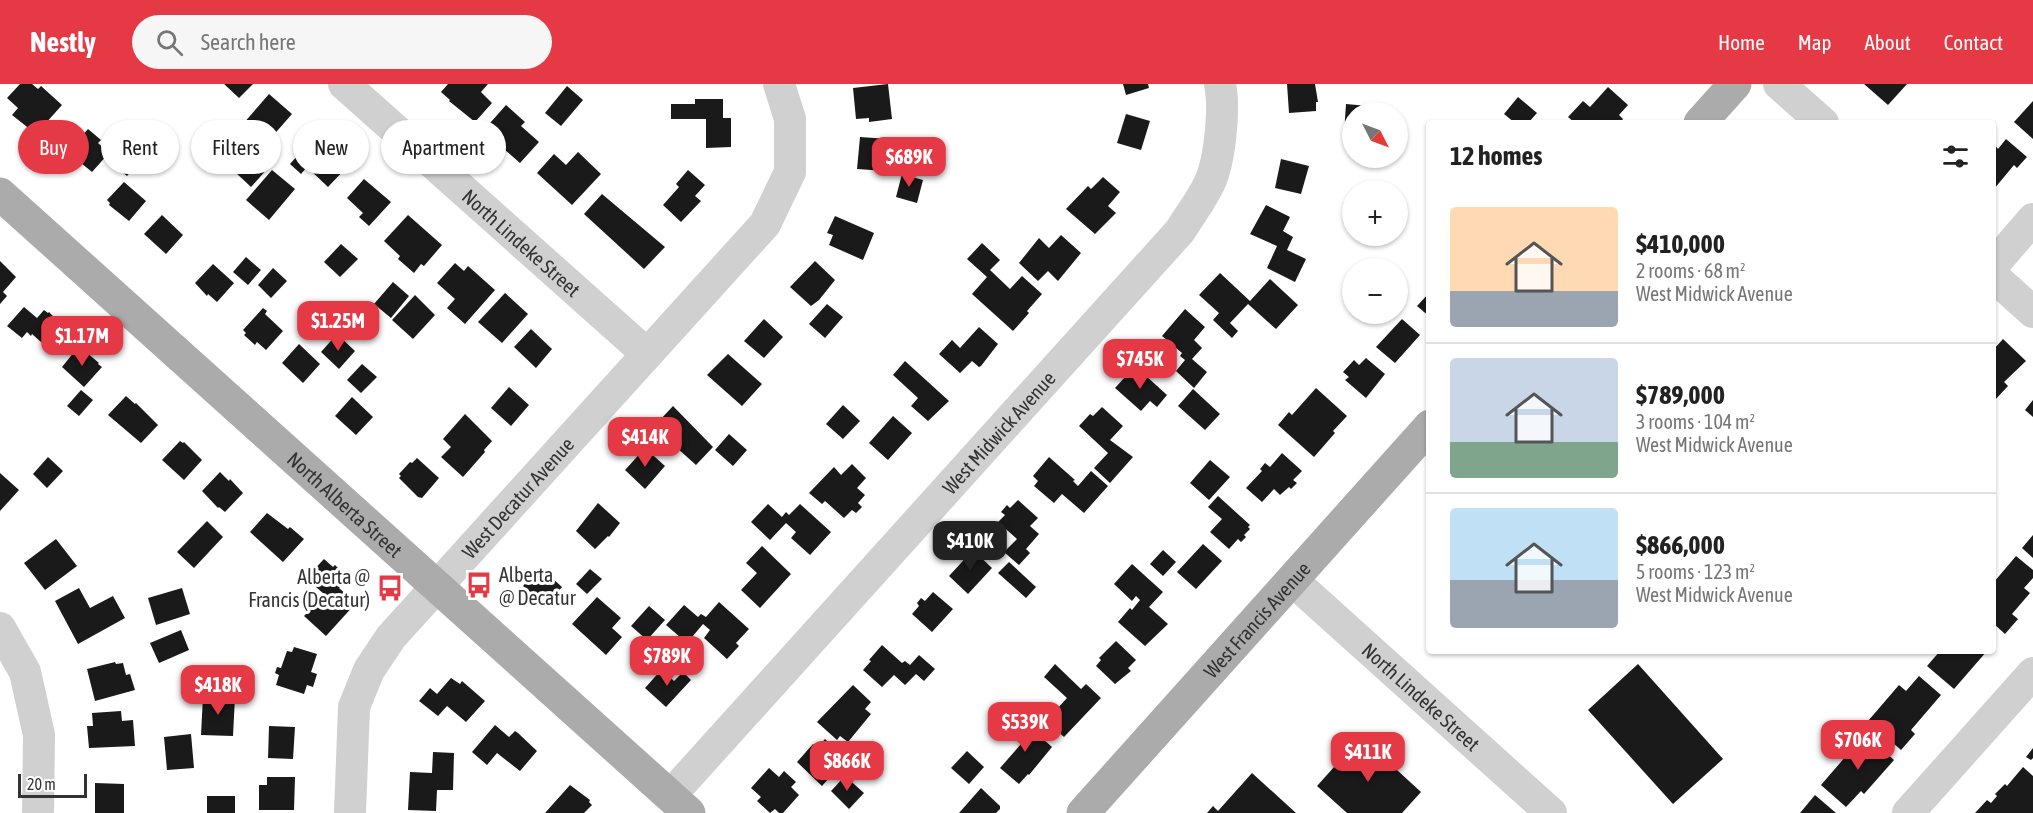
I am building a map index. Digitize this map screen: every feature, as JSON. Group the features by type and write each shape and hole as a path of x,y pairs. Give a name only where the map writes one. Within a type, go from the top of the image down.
{"main road":[{"path":"1703,120 1735,84"},
{"name":"North Alberta Street","path":"0,194 679,804"},
{"name":"West Francis Avenue","path":"1083,813 1426,430"}],"street":[{"name":"North Lindeke Street","path":"344,84 646,354"},
{"name":"West Decatur Avenue","path":"350,813 354,707 369,670 391,637 765,224 790,172 790,119 779,84"},
{"path":"1779,84 1820,120"},
{"name":"West Midwick Avenue","path":"679,804 1180,231 1210,183 1221,136 1221,88"},
{"path":"1996,262 2033,219"},
{"path":"1996,279 2033,312"},
{"name":"North Lindeke Street","path":"1292,580 1551,813"},
{"path":"0,628 25,672 39,735 38,813"},
{"path":"1908,813 2033,673"}],"building":[{"path":"20,84 32,84 38,89 41,86 62,105 49,120 18,120 12,115 18,108 7,98"},
{"path":"224,84 253,84 239,98"},
{"path":"448,84 488,84 481,92 492,103 477,120 473,120 441,92"},
{"path":"888,84 892,119 869,122 869,118 856,119 853,88"},
{"path":"1123,84 1148,84 1149,88 1126,95"},
{"path":"1287,84 1315,84 1318,102 1316,102 1316,111 1289,113"},
{"path":"1864,84 1907,84 1888,105"},
{"path":"567,86 583,100 561,126 545,113"},
{"path":"1608,87 1628,105 1619,115 1622,120 1572,120 1568,117 1583,101 1590,107"},
{"path":"269,94 292,114 281,127 281,120 246,120"},
{"path":"1518,97 1537,113 1531,120 1511,120 1504,114"},
{"path":"695,99 723,99 723,118 731,118 731,147 706,148 706,119 671,119 671,104 695,104"},
{"path":"2033,101 2033,139 2014,122"},
{"path":"506,105 525,122 521,126 539,142 520,163 506,151 506,120 493,120"},
{"path":"1126,114 1150,121 1141,150 1117,143"},
{"path":"89,130 101,140 98,143 101,146 101,162 92,172 89,170"},
{"path":"860,137 889,139 885,171 857,169"},
{"path":"2006,139 2027,157 2017,168 2014,165 1996,187 1996,146 1998,149"},
{"path":"578,152 601,174 572,205 537,173 554,154 566,165"},
{"path":"1281,159 1309,166 1301,194 1275,188"},
{"path":"688,170 705,185 695,196 701,201 681,222 663,205 679,187 676,184"},
{"path":"237,174 263,174 251,187"},
{"path":"269,174 277,174 295,189 269,220 246,200"},
{"path":"314,174 340,174 328,187"},
{"path":"902,174 923,180 917,203 896,197"},
{"path":"1103,177 1120,192 1108,206 1116,213 1095,234 1066,209 1088,186 1091,189"},
{"path":"364,179 391,202 369,226 359,217 363,213 347,198"},
{"path":"124,182 146,201 129,221 109,205 107,200"},
{"path":"602,194 665,247 644,269 584,214"},
{"path":"1266,205 1290,217 1283,231 1293,237 1287,250 1306,259 1295,282 1267,268 1277,246 1250,234"},
{"path":"162,215 183,235 166,254 144,234"},
{"path":"408,215 442,245 424,266 421,264 414,273 398,259 400,256 384,241"},
{"path":"835,216 874,233 863,260 829,245 833,235 827,233"},
{"path":"1061,235 1081,253 1058,281 1048,271 1038,281 1019,263 1039,238 1049,248"},
{"path":"982,243 1000,260 990,270 1010,289 1022,276 1042,294 1013,331 972,294 987,277 967,259"},
{"path":"341,244 358,259 340,277 324,262"},
{"path":"246,257 261,270 248,285 233,272"},
{"path":"0,261 16,277 3,292 7,296 0,304"},
{"path":"815,261 835,280 819,300 811,306 790,287"},
{"path":"455,263 464,271 468,266 495,290 465,324 447,308 455,299 437,283"},
{"path":"213,264 234,283 217,302 208,294 207,296 195,283"},
{"path":"273,268 287,281 271,298 258,285"},
{"path":"1220,273 1250,301 1270,279 1298,305 1276,329 1248,304 1230,323 1238,331 1232,338 1213,320 1219,313 1199,295"},
{"path":"393,282 409,296 391,318 374,304"},
{"path":"505,293 528,314 502,343 478,322"},
{"path":"415,295 435,315 413,339 392,320"},
{"path":"1426,296 1426,314 1417,306"},
{"path":"827,304 843,317 825,338 809,324"},
{"path":"24,307 37,318 44,310 49,312 67,331 50,350 32,334 31,336 27,332 22,338 7,326"},
{"path":"263,308 267,311 265,314 283,331 266,350 257,342 255,345 244,335 246,333 243,330"},
{"path":"1185,309 1205,327 1194,340 1202,348 1192,359 1207,372 1194,388 1176,371 1185,360 1180,356 1182,353 1162,336"},
{"path":"764,319 783,337 764,358 744,341"},
{"path":"1397,324 1408,324 1420,335 1395,363 1376,347"},
{"path":"979,327 998,344 981,366 979,367 972,361 960,373 939,354 952,340 960,348"},
{"path":"531,329 552,349 536,368 514,347"},
{"path":"337,334 355,351 339,369 321,352"},
{"path":"2003,339 2026,361 2004,382 2008,386 1996,399 1996,347"},
{"path":"299,344 320,364 303,383 282,363"},
{"path":"79,346 102,367 84,387 62,367"},
{"path":"728,354 762,384 742,406 707,375"},
{"path":"1366,358 1385,374 1366,398 1345,380 1349,377 1343,372 1354,360 1359,365"},
{"path":"905,361 949,401 928,421 911,406 918,398 893,375"},
{"path":"362,364 377,377 361,393 347,380"},
{"path":"1135,366 1167,395 1157,407 1150,401 1141,411 1115,388"},
{"path":"509,387 529,405 511,426 491,408"},
{"path":"1316,388 1347,416 1314,457 1278,425 1289,412 1292,415"},
{"path":"1193,389 1220,414 1205,430 1178,406"},
{"path":"81,390 93,400 79,416 67,406"},
{"path":"126,396 158,425 141,443 108,415"},
{"path":"352,397 373,417 356,435 335,416"},
{"path":"2033,400 2033,417 2025,410"},
{"path":"843,405 860,421 843,439 826,424"},
{"path":"673,406 713,447 696,465 657,430 663,423 660,420"},
{"path":"1102,407 1123,426 1110,440 1133,457 1110,483 1094,468 1108,453 1079,426 1090,414 1093,416"},
{"path":"465,414 492,441 463,477 441,457 451,447 443,439"},
{"path":"893,416 912,433 888,460 869,443"},
{"path":"729,434 747,450 733,466 715,450"},
{"path":"180,441 184,442 202,460 184,480 162,460"},
{"path":"645,448 665,466 645,489 625,470"},
{"path":"1282,453 1302,471 1293,480 1297,483 1291,489 1289,487 1280,495 1274,489 1262,502 1246,488 1262,471 1260,469 1265,463 1270,467"},
{"path":"48,457 63,471 47,488 33,474"},
{"path":"1049,457 1075,480 1073,481 1078,486 1091,471 1108,486 1084,513 1062,494 1054,503 1034,486 1038,481 1033,476"},
{"path":"417,458 439,478 422,498 418,497 399,478 401,476 399,474"},
{"path":"1210,460 1230,477 1209,500 1190,483"},
{"path":"852,464 866,478 857,488 865,495 858,503 862,507 856,513 852,510 844,518 825,501 822,504 809,493 834,467 841,475"},
{"path":"220,472 243,493 225,512 202,491"},
{"path":"0,473 19,490 0,511"},
{"path":"1218,496 1250,525 1248,527 1250,529 1244,535 1246,537 1241,542 1238,539 1229,549 1210,532 1222,519 1208,507"},
{"path":"1018,500 1038,518 1030,526 1039,534 1026,549 1030,553 1019,565 1004,552 1017,539 998,522 1005,515 1001,512 1007,505 1010,508"},
{"path":"598,503 620,523 595,549 576,531"},
{"path":"768,504 782,517 786,512 789,515 800,504 831,532 810,555 791,538 796,532 786,523 770,540 751,522"},
{"path":"267,513 304,539 283,562 250,532"},
{"path":"207,521 223,537 194,568 177,552"},
{"path":"2033,535 2033,558 2022,548"},
{"path":"56,539 77,566 45,590 24,563"},
{"path":"1203,544 1222,561 1196,589 1177,572"},
{"path":"762,546 791,574 760,608 741,590 757,573 746,563"},
{"path":"973,550 992,568 968,594 949,576"},
{"path":"1163,550 1176,562 1163,576 1150,564"},
{"path":"2016,556 2033,570 2033,578 2024,588 2030,593 2012,614 2018,619 2005,634 1996,626 1996,580"},
{"path":"324,559 333,567 335,565 345,575 347,580 339,588 356,603 326,636 304,616 325,595 306,578"},
{"path":"1009,562 1036,587 1026,598 998,573"},
{"path":"1132,564 1163,592 1149,607 1168,624 1145,646 1118,622 1140,600 1136,596 1132,601 1114,584"},
{"path":"540,567 562,587 546,606 523,586"},
{"path":"590,569 602,579 587,594 576,584"},
{"path":"79,588 90,608 113,596 125,618 78,644 55,601"},
{"path":"182,588 190,614 156,625 148,598"},
{"path":"933,592 953,609 932,632 912,614 919,606 917,603 921,598 925,601"},
{"path":"597,597 621,618 612,628 622,637 606,655 572,624"},
{"path":"719,602 749,629 736,643 739,646 727,659 704,638 710,630 703,624 687,643 666,625 684,605 698,617 701,614 706,617"},
{"path":"649,606 665,620 647,640 631,626"},
{"path":"181,630 189,650 159,663 150,643"},
{"path":"1116,641 1136,660 1128,668 1131,671 1115,684 1096,666 1101,660 1099,658"},
{"path":"882,645 902,663 905,661 910,665 919,655 935,669 924,681 916,674 905,685 894,675 882,687 863,670"},
{"path":"294,647 317,654 311,672 317,674 313,687 307,685 304,694 276,685 279,675 275,673 277,667 281,668 287,651 292,652"},
{"path":"1937,654 1984,654 1954,689 1927,666"},
{"path":"115,662 116,664 123,663 126,675 130,674 135,690 95,701 87,669"},
{"path":"1055,664 1081,689 1086,684 1101,698 1064,737 1046,721 1067,698 1044,677"},
{"path":"1638,664 1723,759 1673,804 1588,710"},
{"path":"662,669 674,681 683,672 691,680 666,707 645,688"},
{"path":"1919,676 1941,695 1911,730 1915,734 1901,750 1868,721 1899,685 1906,691"},
{"path":"451,678 460,684 462,681 485,701 466,722 447,706 438,716 419,701 430,688 437,694"},
{"path":"853,685 871,702 865,709 871,714 848,742 840,736 837,740 817,722"},
{"path":"203,696 235,697 233,736 201,735"},
{"path":"121,711 122,721 133,720 135,746 89,748 87,726 93,726 92,713"},
{"path":"1016,722 1030,734 1033,730 1052,747 1019,784 1000,768 1021,744 1007,732"},
{"path":"495,725 509,737 515,731 537,751 520,771 497,753 487,765 472,752"},
{"path":"269,726 295,727 293,759 268,758"},
{"path":"191,734 194,768 167,770 164,737"},
{"path":"1865,734 1894,760 1864,794 1861,791 1846,807 1821,785"},
{"path":"1361,737 1421,792 1402,813 1347,813 1317,786"},
{"path":"825,739 846,759 822,786 797,762 813,744 817,748"},
{"path":"2033,748 2033,758 2031,760 2026,757"},
{"path":"967,751 984,767 969,784 951,768"},
{"path":"433,752 454,753 453,790 437,790 436,811 408,810 410,772 432,773"},
{"path":"2023,767 2033,776 2033,813 1975,813 1987,800 1991,803 1997,796 1995,794 2005,784 2007,786"},
{"path":"769,768 779,777 784,771 796,782 791,787 799,795 783,813 775,809 770,813 757,801 761,797 751,788"},
{"path":"1252,773 1296,813 1207,813 1213,806 1218,811"},
{"path":"845,776 864,793 849,809 831,791"},
{"path":"267,777 295,777 294,810 259,810 259,785 267,785"},
{"path":"95,783 124,784 124,813 95,813"},
{"path":"570,785 590,800 592,805 584,813 545,813"},
{"path":"981,788 1000,806 1000,809 996,813 959,813"},
{"path":"1815,795 1836,813 1800,813"},
{"path":"207,796 235,796 235,813 207,813"}],"place":[{"name":"Alberta @ Decatur","path":"479,585"},
{"name":"Alberta @ Francis (Decatur)","path":"390,588"}]}
